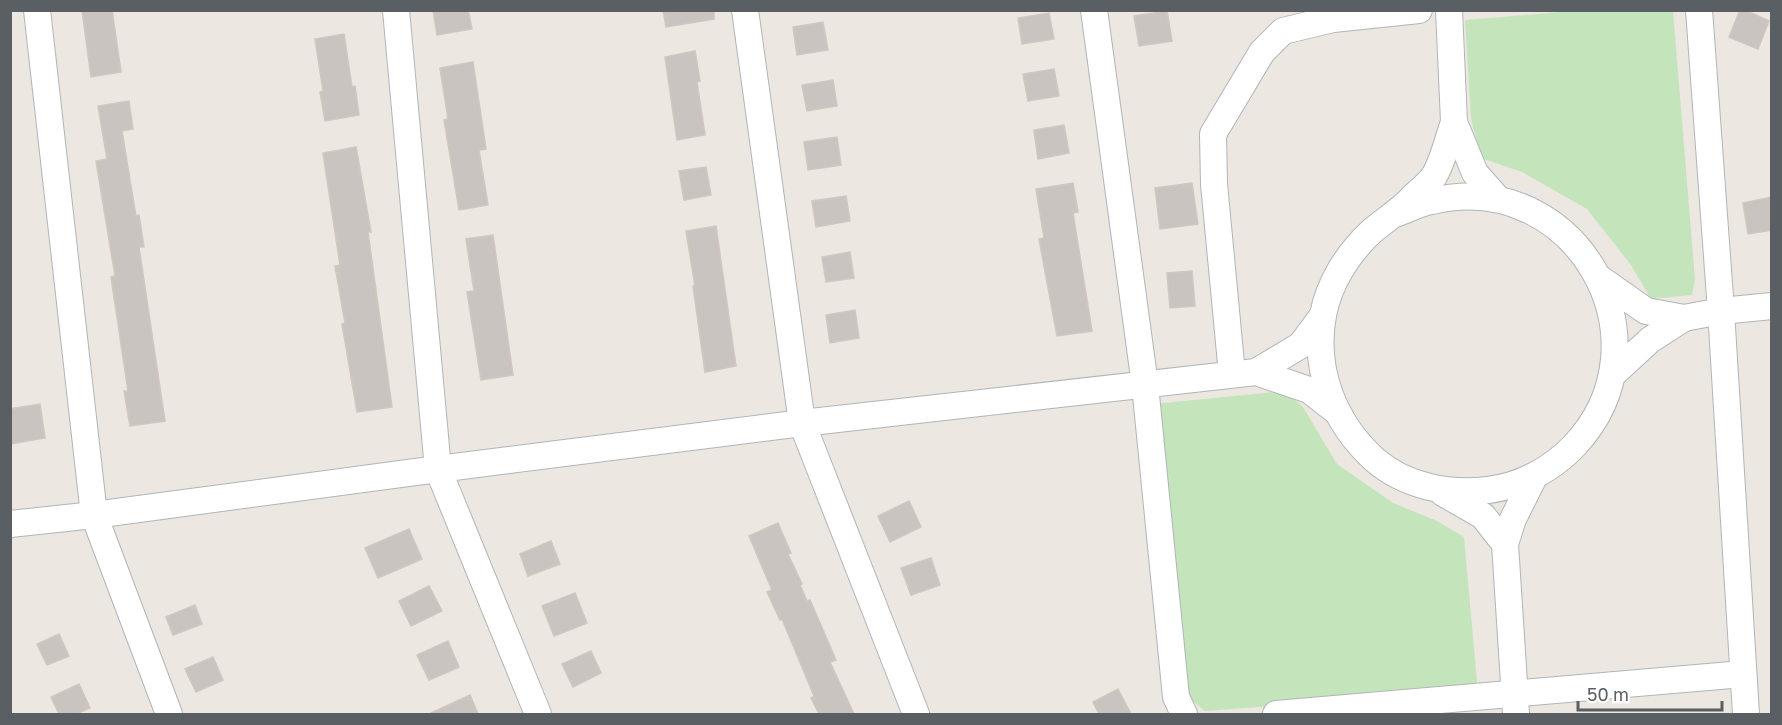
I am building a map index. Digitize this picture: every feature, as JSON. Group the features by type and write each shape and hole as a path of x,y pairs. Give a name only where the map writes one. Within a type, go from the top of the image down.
{"street":[{"path":"37,10 94,515 169,714"},
{"path":"396,10 438,469 538,714"},
{"path":"745,10 802,423 916,714"},
{"path":"1094,10 1144,385 1176,697 1184,714"},
{"path":"1244,373 1214,184 1213,134 1262,52 1283,31 1333,19 1419,10"},
{"path":"1449,10 1454,122 1475,173 1498,200"},
{"path":"1699,10 1721,311 1746,714"},
{"path":"1398,213 1432,201 1465,196 1498,200 1529,210 1557,227 1581,250 1599,278 1611,309 1615,342 1612,375 1602,406 1585,434 1562,458 1534,477 1503,488 1470,493 1438,489 1406,479 1378,462 1354,439 1336,411 1324,380 1320,347 1323,314 1334,283 1350,254 1373,230 1398,213 1435,176 1454,122"},
{"path":"1599,278 1646,311 1684,318 1721,311 1772,306"},
{"path":"10,524 802,423 1244,373 1301,345 1323,314"},
{"path":"1612,375 1650,340 1684,318"},
{"path":"1244,373 1309,390 1336,411"},
{"path":"1515,704 1505,544 1513,519 1534,477"},
{"path":"1438,489 1483,516 1505,544"},
{"path":"1276,714 1515,704 1743,674"}],"green space":[{"path":"1574,11 1673,11 1695,280 1692,295 1651,299 1631,265 1587,209 1522,172 1481,158 1471,118 1465,20"},
{"path":"1284,391 1303,407 1337,464 1393,503 1437,521 1464,537 1477,682 1468,691 1205,711 1184,694 1154,404"}],"building":[{"path":"82,10 112,10 121,72 91,77"},
{"path":"433,10 468,10 472,29 437,35"},
{"path":"663,10 714,10 714,19 666,27"},
{"path":"1740,10 1769,21 1758,49 1729,37"},
{"path":"1167,11 1172,41 1139,46 1134,16"},
{"path":"1049,13 1054,39 1022,44 1018,18"},
{"path":"823,22 828,50 797,55 793,27"},
{"path":"344,34 359,115 325,121 315,39"},
{"path":"695,51 705,135 677,140 665,57"},
{"path":"473,62 486,149 479,150 488,205 459,210 444,120 448,119 440,68"},
{"path":"1054,69 1059,96 1028,101 1023,74"},
{"path":"833,80 837,106 807,111 802,85"},
{"path":"129,101 133,129 122,131 136,216 139,215 144,247 139,247 165,421 130,426 124,391 128,391 111,277 115,276 96,161 107,159 98,106"},
{"path":"1064,125 1069,153 1038,159 1034,130"},
{"path":"837,137 841,165 808,170 804,142"},
{"path":"356,147 371,232 368,232 392,407 357,412 342,324 345,323 335,266 340,265 323,153"},
{"path":"706,167 711,195 684,200 679,171"},
{"path":"1073,183 1078,212 1073,213 1092,331 1057,336 1039,239 1044,238 1036,189"},
{"path":"1192,183 1198,224 1160,229 1155,188"},
{"path":"846,196 850,221 816,227 812,201"},
{"path":"1772,197 1772,230 1748,234 1743,203"},
{"path":"716,226 736,366 705,372 686,231"},
{"path":"493,235 513,375 481,380 467,292 474,291 466,239"},
{"path":"850,252 854,278 826,282 822,257"},
{"path":"1192,271 1195,306 1170,308 1167,273"},
{"path":"855,310 859,338 830,343 826,315"},
{"path":"40,404 45,438 10,444 10,409"},
{"path":"909,501 921,527 890,542 878,516"},
{"path":"778,523 791,553 788,554 802,584 800,585 807,601 810,600 836,660 830,662 854,714 819,714 811,698 814,696 782,619 780,620 767,592 772,590 749,536"},
{"path":"409,529 422,559 378,578 365,548"},
{"path":"551,541 560,564 528,576 520,554"},
{"path":"931,558 940,585 911,595 901,568"},
{"path":"429,586 442,611 411,626 399,601"},
{"path":"575,593 587,623 554,636 542,606"},
{"path":"195,605 202,624 173,635 166,617"},
{"path":"59,634 69,656 47,665 37,644"},
{"path":"448,641 459,667 429,680 417,655"},
{"path":"591,651 601,673 573,687 562,664"},
{"path":"213,657 223,680 196,692 185,669"},
{"path":"79,684 90,708 76,714 59,714 51,697"},
{"path":"1118,689 1131,714 1099,714 1093,702"},
{"path":"470,695 478,714 429,714"}]}
